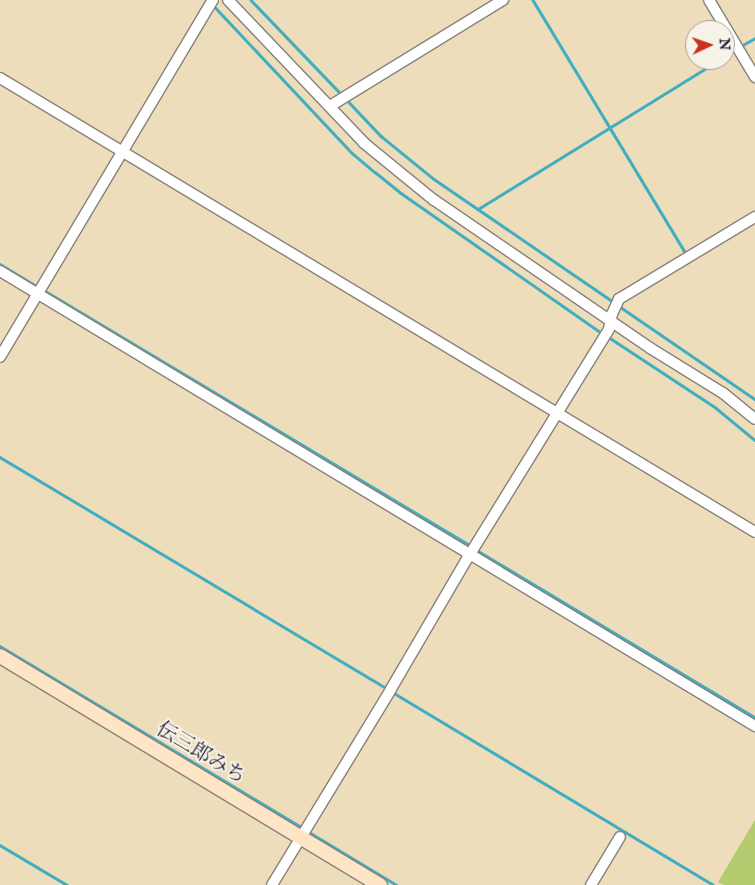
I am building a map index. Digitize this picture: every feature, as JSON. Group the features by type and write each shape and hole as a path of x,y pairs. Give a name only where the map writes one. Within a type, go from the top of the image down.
{"street":[{"path":"228,0 364,143 434,200 723,393 755,419"},
{"path":"330,106 503,0"},
{"path":"709,0 755,77"},
{"path":"0,357 212,2"},
{"path":"0,78 124,150 755,532"},
{"path":"272,885 606,335 616,304 755,216"},
{"path":"0,271 40,290 474,550 755,726"},
{"name":"伝三郎みち","path":"0,656 303,832 380,885"},
{"path":"591,885 620,836"}],"green space":[{"path":"755,820 755,885 724,885 718,882"}],"waterway":[{"path":"251,0 341,94"},
{"path":"533,0 686,254"},
{"path":"214,6 352,153 401,193 602,333"},
{"path":"739,47 755,38"},
{"path":"478,209 703,70"},
{"path":"347,100 381,136 434,179 615,303"},
{"path":"0,264 38,287"},
{"path":"42,289 471,546"},
{"path":"619,306 755,399"},
{"path":"607,336 716,408 755,440"},
{"path":"0,457 386,688"},
{"path":"475,549 755,717"},
{"path":"0,646 304,829"},
{"path":"394,693 713,885"},
{"path":"309,832 397,885"},
{"path":"0,845 67,885"}]}
